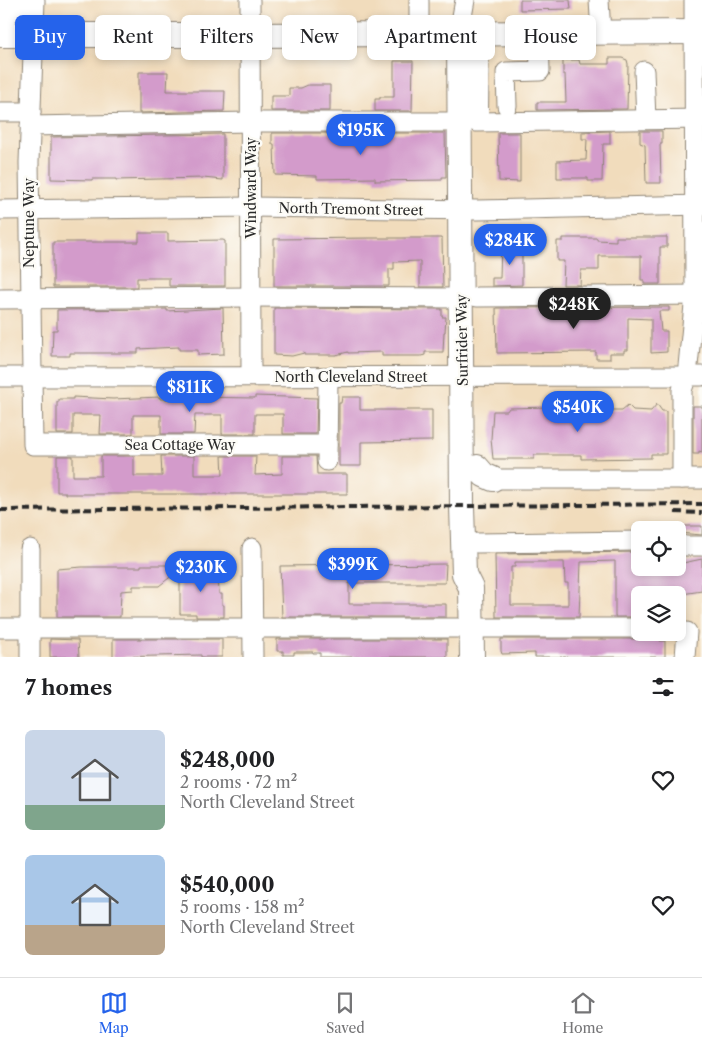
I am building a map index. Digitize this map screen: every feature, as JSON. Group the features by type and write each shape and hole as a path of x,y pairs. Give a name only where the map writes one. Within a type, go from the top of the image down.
{"main road":[{"path":"596,33 698,32"},
{"path":"85,34 181,35"},
{"path":"272,35 367,34"},
{"name":"Surfrider Way","path":"468,60 470,377 462,506 470,535 476,577 471,588 472,657"},
{"name":"Surfrider Way","path":"470,377 485,473 464,563 464,574 471,588"}],"street":[{"name":"Windward Way","path":"250,0 250,15"},
{"path":"419,0 419,15"},
{"name":"Surfrider Way","path":"465,0 466,15"},
{"name":"Surfrider Way","path":"470,15 472,0"},
{"path":"599,0 601,33"},
{"path":"682,478 682,390 694,376 698,295 698,32 694,0"},
{"path":"3,35 17,4"},
{"name":"Neptune Way","path":"32,60 29,209 33,445"},
{"name":"Windward Way","path":"250,60 251,376"},
{"path":"507,106 506,72 540,71 540,60"},
{"path":"644,70 646,119"},
{"path":"0,112 30,119 251,122 698,120"},
{"name":"North Tremont Street","path":"0,210 251,207 469,210 699,204"},
{"path":"0,299 251,296 698,295"},
{"name":"North Cleveland Street","path":"0,378 694,376"},
{"name":"Sea Cottage Way","path":"33,445 327,453 328,378"},
{"path":"485,473 702,478"},
{"path":"470,535 631,541"},
{"path":"686,545 702,546"},
{"path":"252,548 253,657"},
{"path":"30,549 30,657"},
{"path":"0,628 631,628"},
{"path":"685,657 689,631"}],"building":[{"path":"520,0 570,0 571,9 520,10"},
{"path":"609,58 627,60 627,109 537,110 537,102 566,102 563,60 579,60 580,64 609,64"},
{"path":"394,61 413,61 412,111 375,111 375,99 394,97"},
{"path":"139,72 168,72 167,91 225,91 224,111 139,113"},
{"path":"308,85 330,85 330,111 271,111 271,96 289,96 289,88 301,88"},
{"path":"610,131 610,144 603,144 602,181 588,181 588,178 557,178 557,161 586,160 587,139 582,139 582,132"},
{"path":"640,131 662,131 662,144 660,144 661,183 646,183 645,145 640,143"},
{"path":"272,133 445,133 446,177 442,177 442,180 375,181 375,178 317,179 317,176 275,175"},
{"path":"498,133 520,133 520,182 499,181"},
{"path":"223,134 223,180 203,178 51,179 51,137"},
{"path":"139,233 168,233 168,241 225,241 225,286 169,286 169,278 137,278 137,287 53,287 53,242 139,242"},
{"path":"616,237 667,237 667,247 660,247 660,284 644,284 644,280 641,280 641,256 599,256 599,270 581,270 580,285 563,285 564,261 557,261 557,241 563,241 563,238 597,238 597,240 616,241"},
{"path":"442,238 443,287 420,287 420,261 394,262 394,269 389,269 389,286 274,286 274,239"},
{"path":"501,244 522,244 522,285 492,286 492,278 500,278"},
{"path":"669,307 669,311 659,311 661,331 667,331 667,352 651,353 651,319 628,318 628,350 624,350 624,353 610,353 610,359 596,359 596,352 497,353 496,308"},
{"path":"223,308 224,354 198,355 198,350 179,350 179,347 138,349 138,353 70,353 70,356 52,356 53,330 57,330 57,310 167,309 167,311"},
{"path":"274,308 442,309 442,317 446,317 443,352 425,352 425,355 421,356 382,356 382,352 348,352 336,355 304,355 304,353 292,356 274,355"},
{"path":"255,396 317,398 316,434 283,434 283,414 255,414 255,434 222,434 222,415 195,415 194,434 161,434 161,415 133,415 133,434 100,434 101,415 73,415 73,434 57,434 57,402 59,402 59,399 73,399 73,397 113,399 160,397 160,399 195,399 195,397 255,398"},
{"path":"342,397 360,397 360,410 432,410 432,441 361,442 361,466 339,466 339,403 341,403"},
{"path":"554,402 560,408 608,408 608,410 622,410 628,405 633,410 651,411 657,404 662,411 666,411 666,454 651,454 651,458 581,459 581,455 534,455 534,459 493,459 491,439 493,411 507,411 509,408 549,407"},
{"path":"693,406 702,406 702,452 699,451 699,454 693,454"},
{"path":"57,456 73,456 73,476 101,476 101,456 134,456 134,476 162,476 161,456 194,456 194,475 223,475 222,456 256,456 255,475 282,474 282,456 316,456 317,474 347,474 347,494 65,494 65,492 57,492"},
{"path":"686,526 702,526 702,535 686,534"},
{"path":"631,552 631,576 686,576 686,562 702,559 702,591 686,593 686,586 631,586 631,617 615,617 615,561 581,562 579,617 496,617 495,554","holes":["515,562 564,562 565,583 568,583 568,605 511,605 511,567 515,567"]},
{"path":"446,564 445,583 349,583 349,604 446,604 446,617 282,617 280,566"},
{"path":"141,565 174,565 174,574 159,586 133,586 133,590 121,591 120,617 57,617 57,569 141,567"},
{"path":"180,568 218,569 219,594 222,594 224,617 196,617 196,614 180,614"},
{"path":"50,639 78,640 79,657 50,657"},
{"path":"113,639 222,639 222,657 201,657 201,655 113,657"},
{"path":"277,639 447,639 447,657 320,657 320,653 313,652 294,652 294,655 283,655 283,651 277,651"},
{"path":"501,639 631,639 631,641 665,641 665,657 535,657 535,653 502,654"}],"railway":[{"path":"0,510 702,504"},
{"path":"675,512 702,513"}]}
